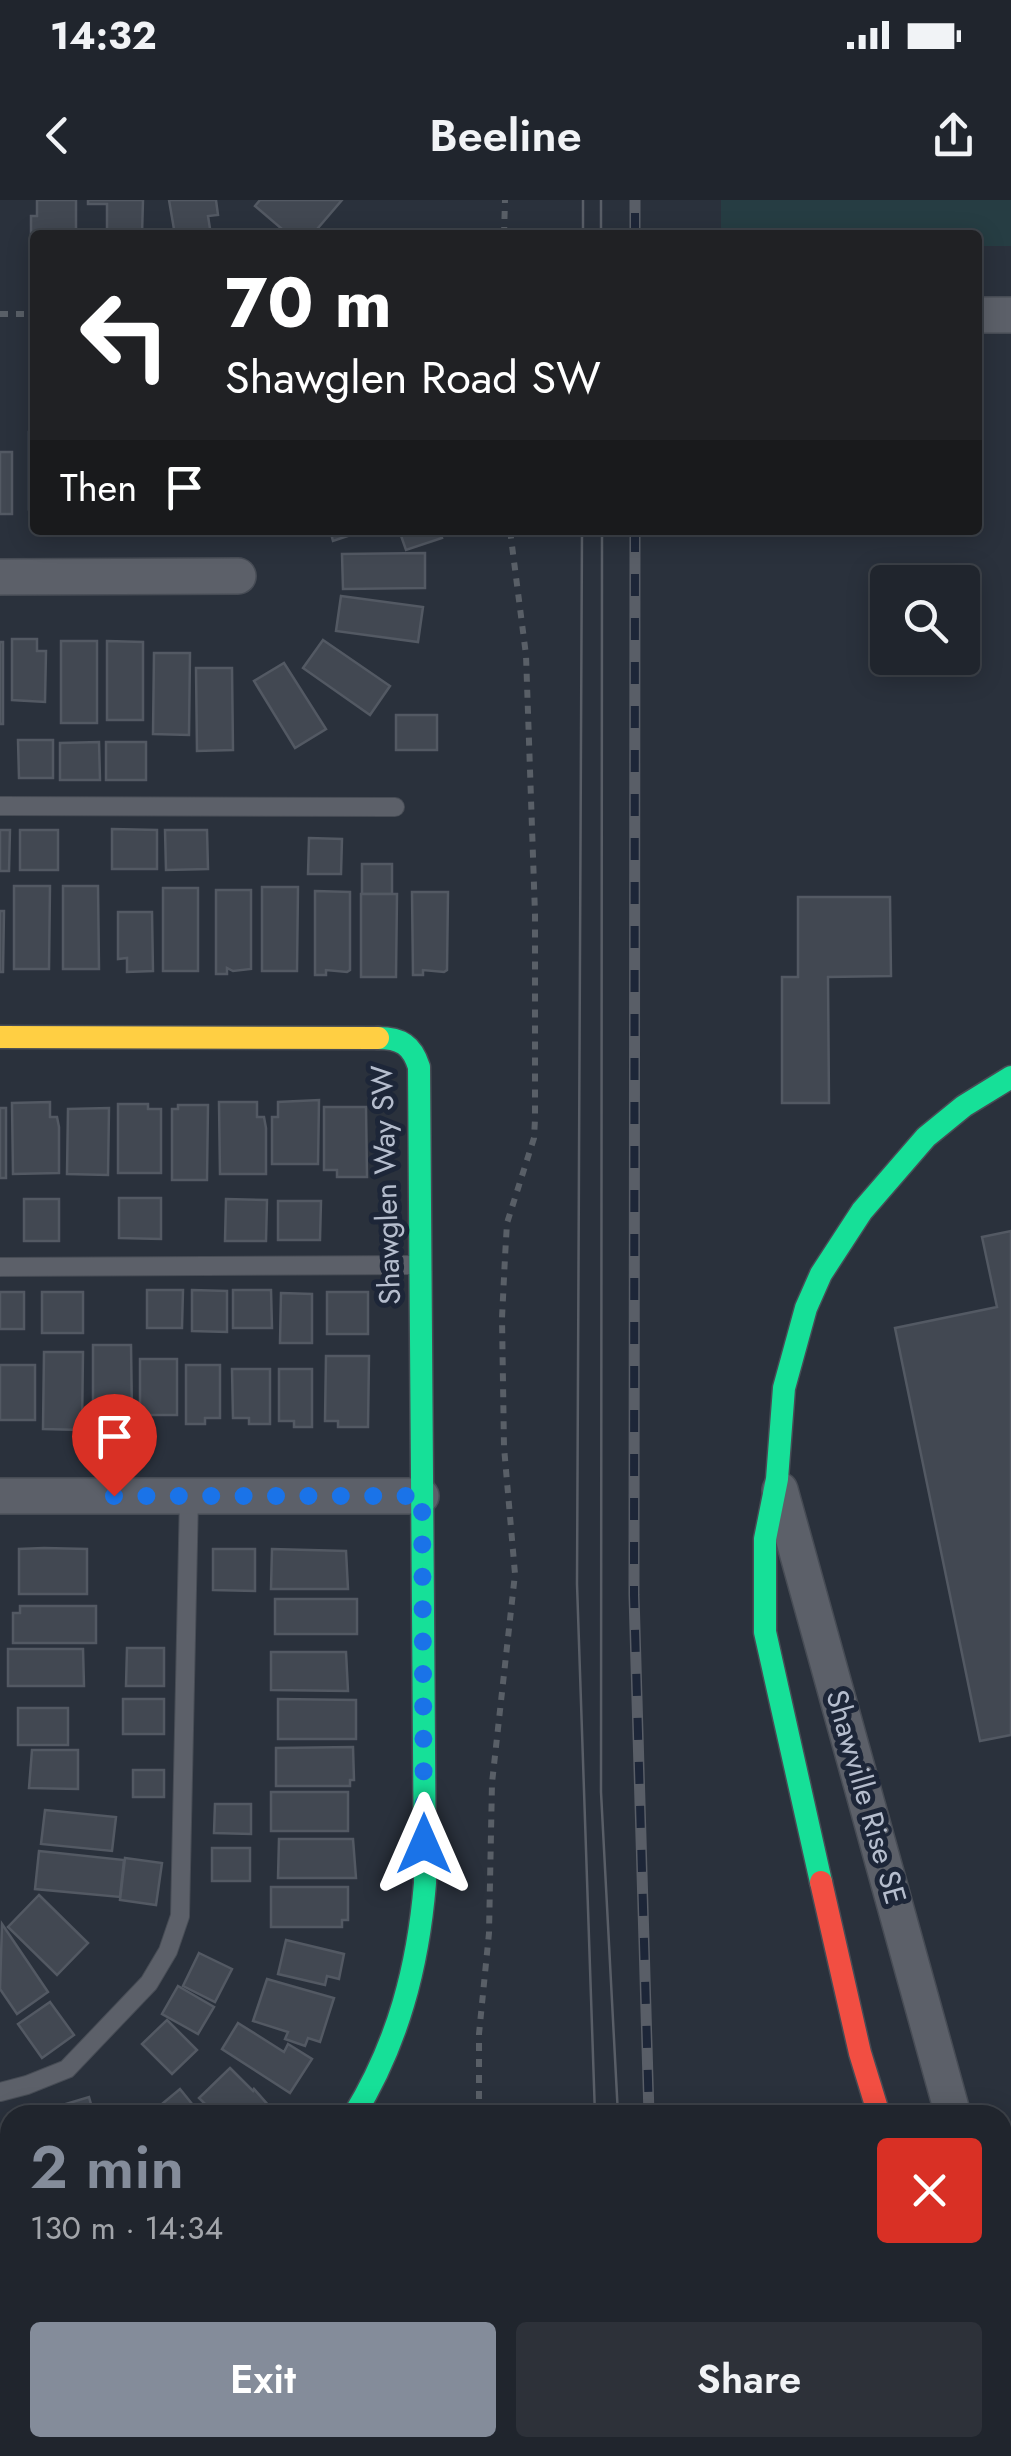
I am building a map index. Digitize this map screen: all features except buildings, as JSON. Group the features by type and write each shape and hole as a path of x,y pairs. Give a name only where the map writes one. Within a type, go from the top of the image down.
{"street":[{"path":"982,315 1011,315"},
{"path":"0,577 238,576"},
{"name":"Shawglen Way SW","path":"0,1037 400,1039 410,1046 418,1067 425,1883 422,1935 394,2039 359,2105"},
{"name":"Shawville Rise SE","path":"876,2105 860,2053 765,1632 765,1539 777,1479 784,1388 793,1346 821,1274 862,1211 926,1138 964,1106 1011,1077"},
{"name":"Shawville Rise SE","path":"777,1479 951,2105"},
{"path":"0,1496 422,1496"},
{"path":"855,2105 860,2053"}],"lane":[{"path":"0,806 395,807"},
{"path":"0,1266 420,1266"},
{"path":"0,2092 27,2086 66,2069 149,1983 168,1951 180,1916 189,1496"}],"path":[{"path":"504,230 505,200"},
{"path":"0,314 30,314"},
{"path":"479,2105 479,2034 489,1933 492,1783 516,1574 504,1447 505,1257 507,1223 534,1138 535,1119 535,914 526,655 511,535"}],"green space":[{"path":"721,200 1011,200 1011,246 982,246 982,230 721,230"}],"tram line":[{"path":"583,200 583,230"},
{"path":"601,200 601,230"},
{"path":"582,535 577,1584 595,2105"},
{"path":"602,535 601,1792 617,2105"}],"railway":[{"path":"635,200 635,230"},
{"path":"635,535 634,1595 649,2105"}],"traffic: fast":[{"path":"360,2105 383,2060 403,2004 417,1945 425,1883 419,1067 404,1044 378,1038"},
{"path":"821,1882 765,1632 765,1539 777,1479 784,1388 806,1308 821,1274 862,1211 926,1137 964,1106 1011,1077"}],"traffic: slow":[{"path":"0,1037 378,1038"}],"traffic: jam":[{"path":"821,1882 860,2053 876,2105"}],"route":[{"path":"114,1496 422,1496 424,1844"}]}
